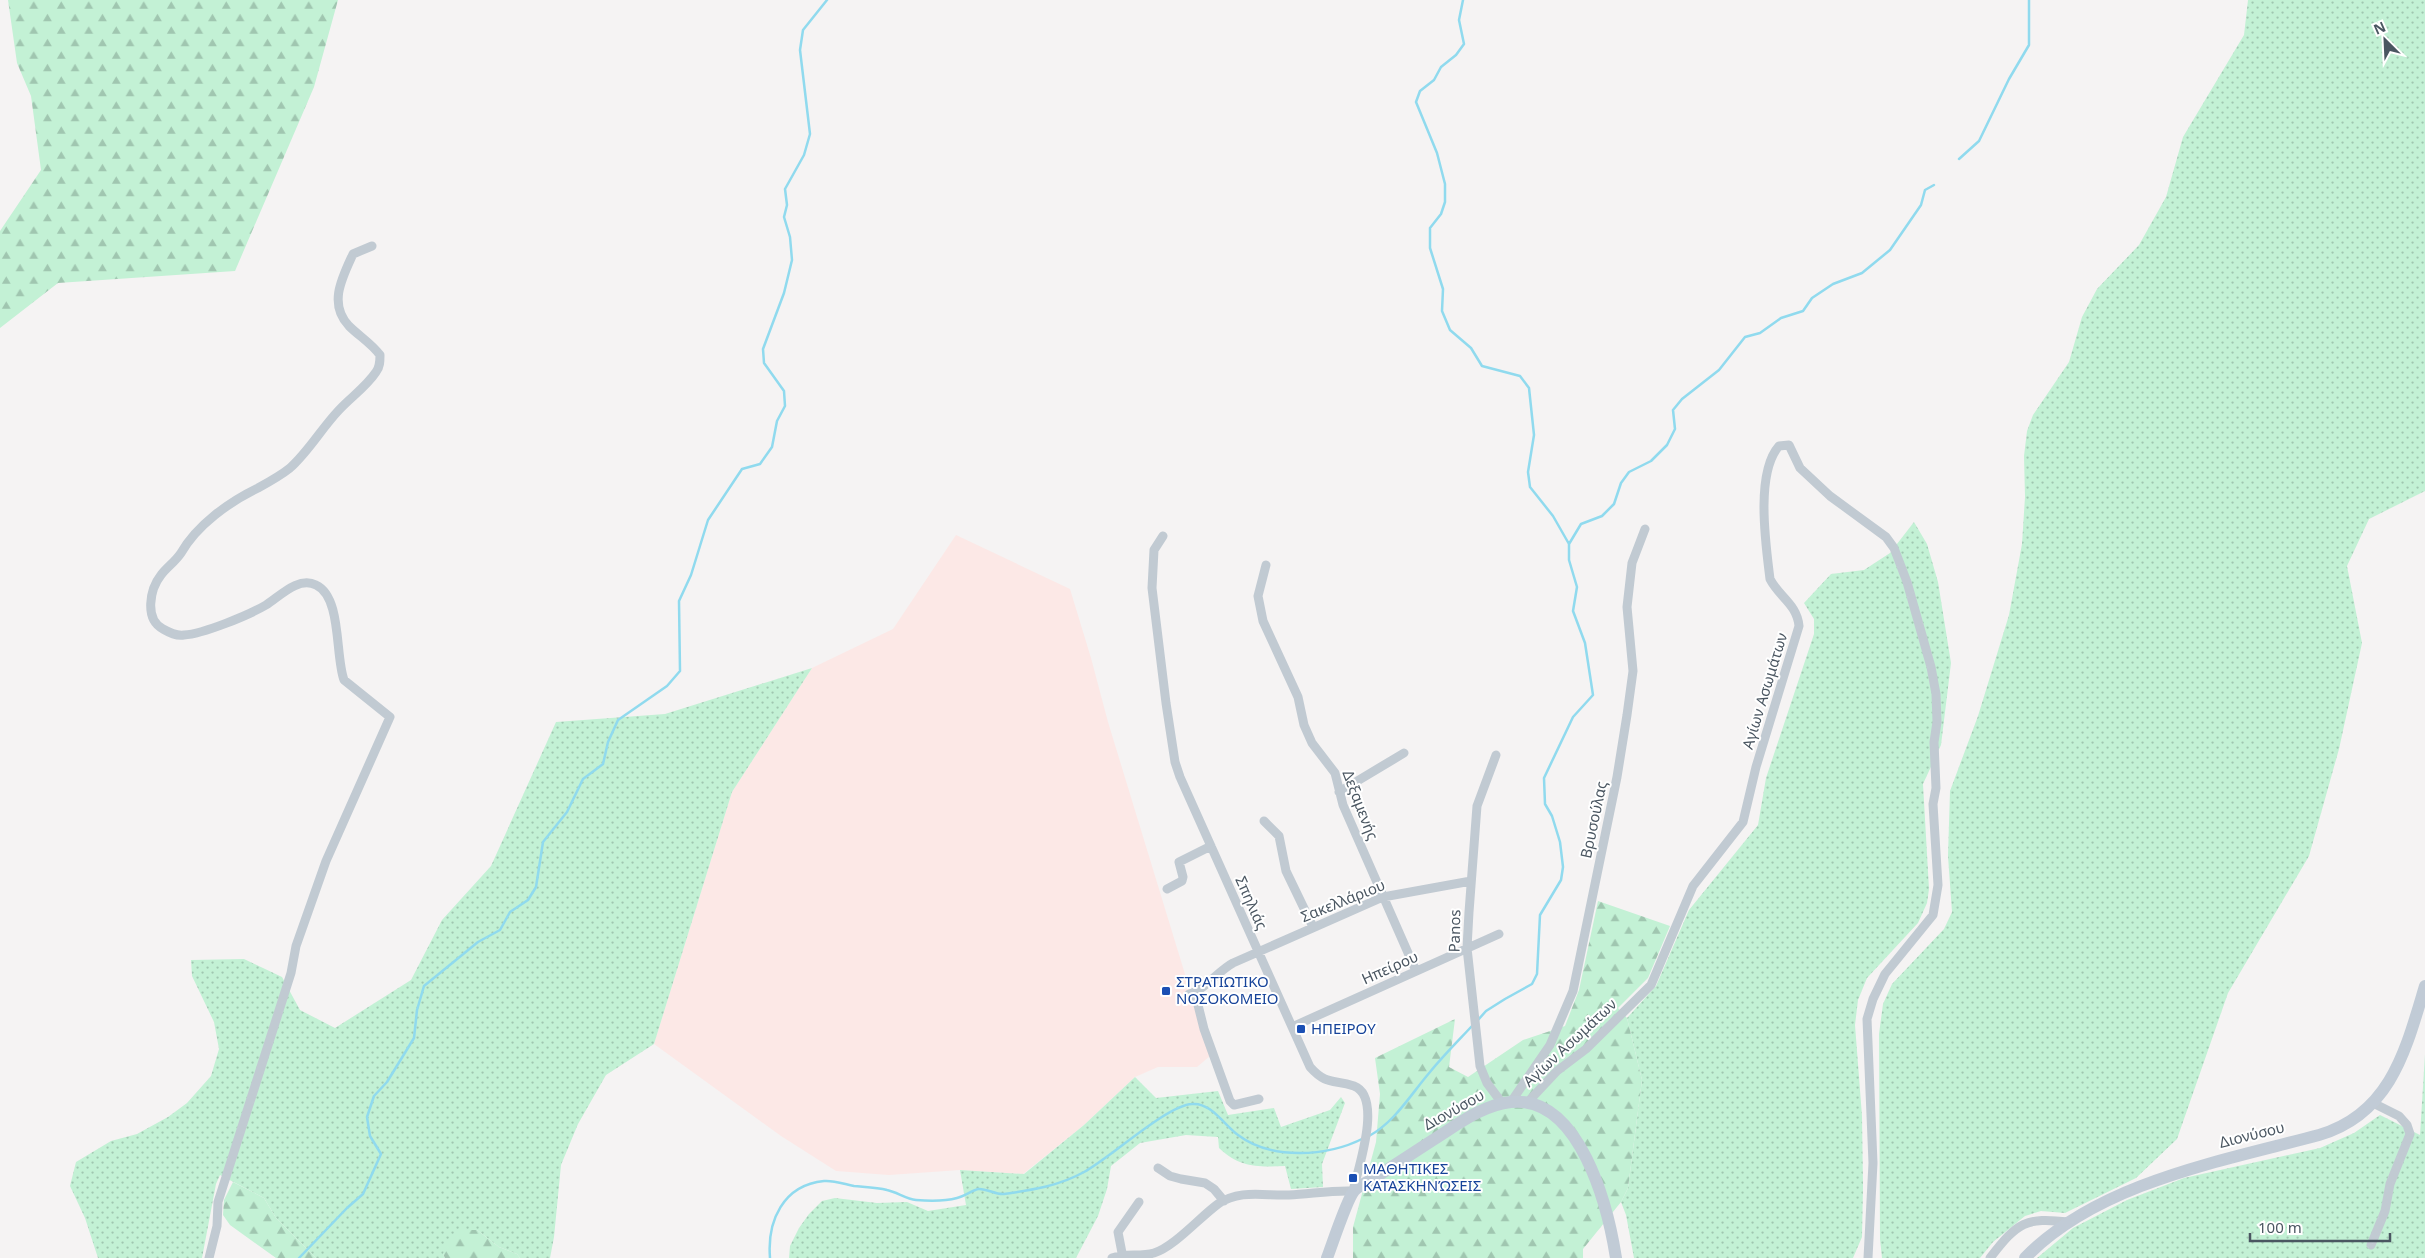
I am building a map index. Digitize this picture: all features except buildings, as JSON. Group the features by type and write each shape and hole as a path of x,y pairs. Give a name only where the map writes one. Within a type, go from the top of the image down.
{"main road":[{"name":"Διονύσου","path":"2025,1258 2070,1222 2115,1198 2195,1166 2335,1130 2349,1122 2373,1103 2397,1070 2425,986"},
{"name":"Διονύσου","path":"1354,1191 1468,1118 1507,1102 1527,1103 1554,1116 1569,1130 1582,1150 1600,1190 1616,1258"},
{"path":"1328,1258 1354,1191"}],"street":[{"path":"209,1258 217,1226 218,1202 291,973 296,946 326,861 390,717 344,680 331,603 323,590 315,584 302,584 287,590 251,612 191,635 173,634 160,627 154,620 150,601 160,576 175,562 190,538 249,492 276,478 290,468 304,454 338,411 376,372 380,363 380,355 371,342 350,326 338,309 337,299 353,254 372,246"},
{"name":"Αγίων Ασωμάτων","path":"1527,1103 1557,1071 1586,1048 1651,986 1693,886 1743,822 1756,766 1799,626 1795,610 1774,587 1769,572 1765,517 1765,488 1772,456 1779,446 1789,445 1800,468 1830,496 1886,537 1894,548 1907,582 1931,667 1936,694 1937,722 1934,742 1936,788 1933,804 1938,885 1933,915 1885,974 1873,999 1867,1019 1873,1163 1868,1258"},
{"name":"Βρυσούλας","path":"1507,1102 1550,1045 1573,991 1615,786 1627,715 1633,671 1627,607 1632,563 1644,528"},
{"name":"Σπηλιάς","path":"1163,536 1154,550 1152,588 1175,762 1305,1058 1316,1074 1333,1083 1355,1086 1364,1096 1369,1117 1368,1127 1354,1191"},
{"name":"Δεξαμενής","path":"1266,565 1258,596 1263,621 1298,697 1312,743 1335,773 1343,805 1416,971"},
{"path":"1340,792 1404,753"},
{"name":"Panos","path":"1496,755 1478,806 1467,948 1480,1066 1487,1083 1507,1102"},
{"path":"1264,821 1279,836 1286,871 1313,927"},
{"path":"1166,889 1182,881 1183,877 1179,862 1211,846"},
{"name":"Σακελλάριου","path":"1258,1099 1234,1105 1230,1101 1192,993 1229,965 1383,897 1471,880"},
{"name":"Ηπείρου","path":"1292,1027 1500,934"},
{"path":"2371,1244 2385,1211 2390,1184 2410,1134 2407,1125 2398,1116 2373,1103"},
{"path":"1158,1168 1170,1176 1205,1183 1214,1189 1224,1201"},
{"path":"1112,1258 1154,1253 1166,1247 1224,1201 1239,1194 1280,1196 1331,1190 1354,1191"},
{"path":"1123,1256 1118,1232 1140,1202"},
{"path":"1990,1258 2004,1240 2028,1222 2040,1219 2070,1222"}],"shaded area":[{"path":"956,535 1070,589 1108,722 1210,1056 1197,1067 1158,1067 1135,1077 1084,1125 1023,1174 960,1170 889,1175 836,1171 781,1136 654,1044 732,792 812,668 893,629"}],"green space":[{"path":"8,0 338,0 314,87 235,271 58,283 0,328 0,231 41,170 31,96 17,63"},
{"path":"2248,0 2425,0 2425,491 2369,519 2347,566 2362,643 2339,749 2309,856 2228,993 2177,1139 2136,1178 2065,1213 2041,1211 2025,1216 1993,1242 1980,1258 1882,1258 1880,1239 1879,1034 1883,1004 1892,984 1944,929 1952,912 1948,856 1950,791 1978,716 2009,615 2022,544 2025,497 2024,456 2027,431 2033,415 2069,362 2082,317 2097,289 2139,245 2166,197 2183,137 2244,35"},
{"path":"1914,522 1927,544 1938,582 1951,663 1941,745 1923,784 1929,889 1927,903 1918,923 1867,978 1858,1000 1855,1025 1862,1116 1862,1237 1853,1258 1634,1258 1626,1215 1621,1202 1628,1188 1642,1080 1627,1018 1656,986 1689,910 1758,825 1766,778 1814,634 1814,619 1804,603 1831,574 1864,570 1890,553"},
{"path":"812,668 732,792 654,1044 606,1075 578,1124 561,1165 554,1237 550,1258 520,1258 517,1254 499,1247 477,1230 443,1254 445,1258 316,1258 276,1218 264,1198 220,1175 216,1184 202,1258 98,1258 85,1218 70,1186 76,1162 111,1141 137,1134 168,1117 187,1103 211,1076 219,1049 214,1022 192,976 191,960 244,959 282,977 300,1010 335,1028 411,980 442,920 491,866 556,722 665,714"},
{"path":"1598,901 1670,926 1648,978 1618,1008 1627,1018 1642,1080 1628,1188 1621,1202 1583,1249 1583,1258 1353,1258 1353,1227 1376,1142 1380,1094 1375,1058 1455,1019 1449,1067 1468,1077 1523,1040 1565,1026 1579,990"},
{"path":"2425,1054 2425,1258 2037,1258 2073,1228 2127,1200 2184,1178 2320,1148 2354,1133 2380,1115 2420,1135"},
{"path":"1135,1077 1156,1098 1218,1091 1228,1115 1274,1108 1281,1127 1330,1110 1341,1097 1345,1103 1322,1164 1323,1187 1291,1189 1285,1166 1258,1166 1242,1163 1219,1148 1218,1137 1186,1135 1140,1143 1111,1166 1107,1189 1098,1216 1076,1258 789,1258 790,1246 799,1228 822,1201 835,1198 877,1203 907,1202 928,1211 966,1205 960,1170 1024,1174 1084,1125"},
{"path":"233,1182 264,1198 276,1218 316,1258 276,1258 230,1225 223,1215 224,1200"},
{"path":"462,1230 477,1230 499,1247 517,1254 520,1258 445,1258 443,1254 448,1240"}],"waterway":[{"path":"299,1258 363,1194 381,1154 370,1136 367,1117 374,1096 387,1082 414,1038 417,1010 424,986 478,942 500,930 510,912 528,900 536,887 543,842 567,812 583,779 603,764 608,742 618,720 667,686 680,671 679,601 691,575 708,520 742,469 760,464 772,447 777,421 785,406 784,391 764,363 763,349 784,293 792,260 790,237 784,217 787,205 785,189 804,155 810,134 800,50 803,30 827,0"},
{"path":"1463,0 1459,20 1464,44 1456,55 1441,67 1434,80 1420,91 1416,102 1437,153 1445,184 1445,202 1441,214 1430,228 1430,248 1443,289 1442,311 1450,330 1471,348 1482,366 1520,376 1529,388 1534,435 1528,472 1530,487 1553,516 1569,544"},
{"path":"1959,159 1979,141 2009,79 2029,45 2029,0"},
{"path":"1478,1020 1486,1011 1532,984 1537,974 1540,915 1561,880 1563,867 1560,842 1552,816 1545,804 1544,778 1573,717 1593,695 1585,643 1573,611 1577,587 1569,560 1569,544 1581,524 1602,516 1614,504 1621,483 1629,472 1651,461 1667,445 1675,429 1673,410 1682,399 1719,370 1745,337 1760,333 1781,318 1803,311 1812,298 1833,284 1862,273 1890,250 1921,205 1925,190 1934,185"},
{"path":"1369,1136 1395,1115 1435,1066 1472,1026"},
{"path":"770,1258 771,1231 780,1207 788,1197 810,1184 831,1181 883,1189 912,1199 926,1201 953,1199 978,1189 1001,1194 1035,1189 1075,1177 1168,1113 1192,1104 1199,1104 1211,1110 1238,1135 1266,1149 1283,1152 1317,1152 1333,1149 1364,1138"}],"place":[{"name":"ΣΤΡΑΤΙΩΤΙΚΟ ΝΟΣΟΚΟΜΕΙΟ","path":"1166,991"},
{"name":"ΗΠΕΙΡΟΥ","path":"1301,1029"},
{"name":"ΜΑΘΗΤΙΚΕΣ ΚΑΤΑΣΚΗΝΏΣΕΙΣ","path":"1353,1178"}]}
